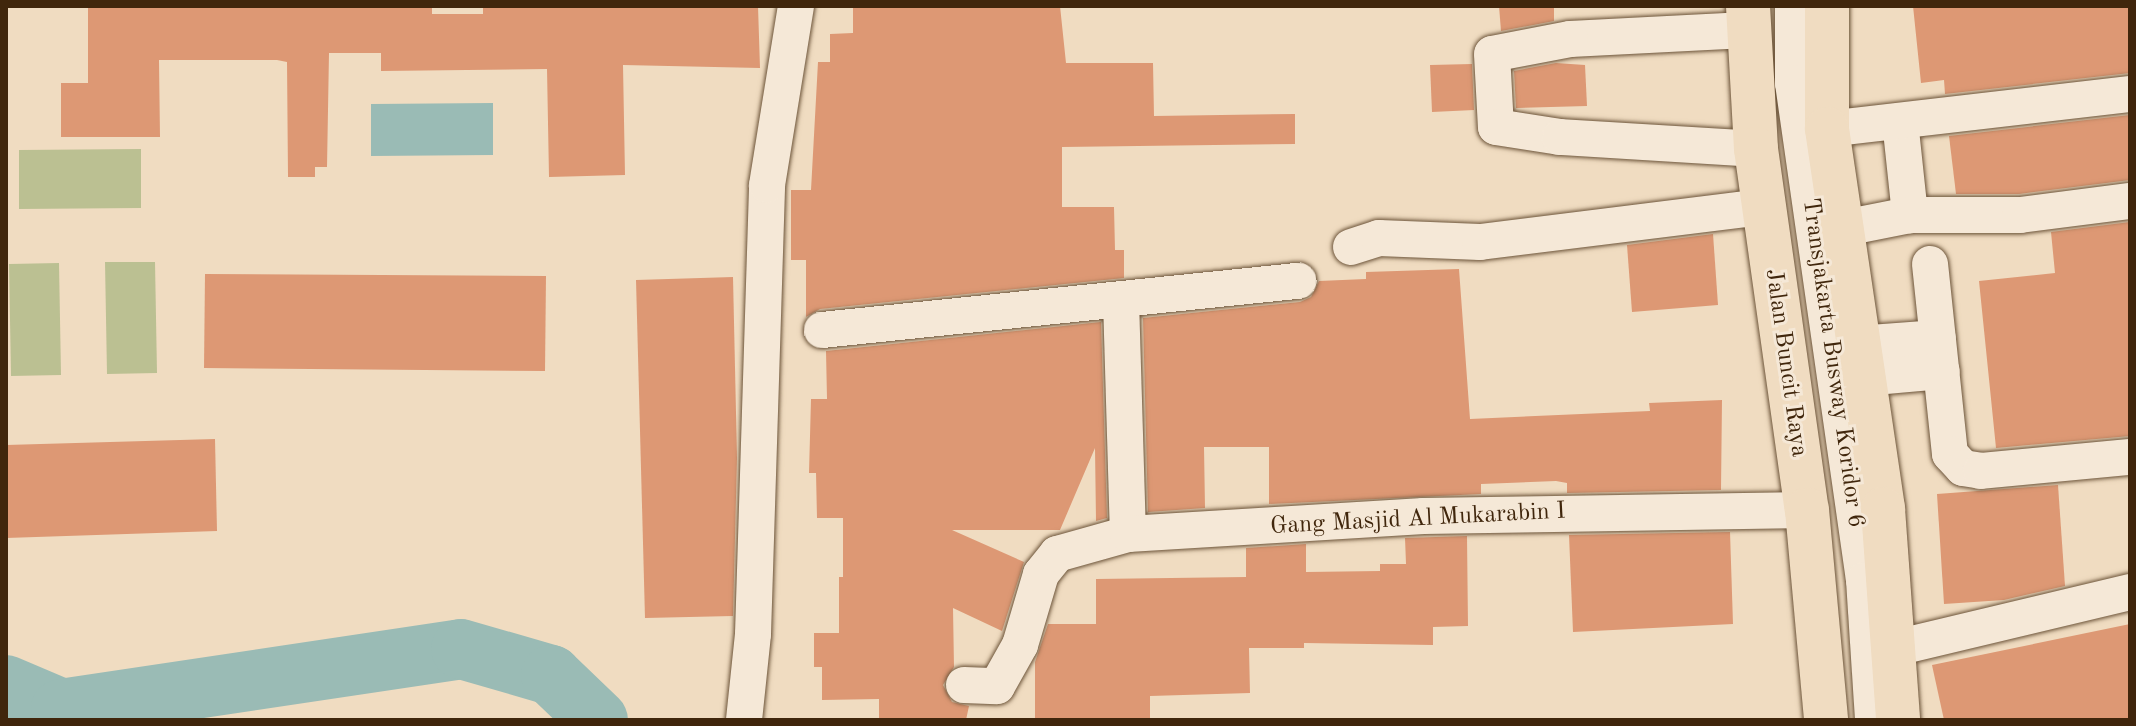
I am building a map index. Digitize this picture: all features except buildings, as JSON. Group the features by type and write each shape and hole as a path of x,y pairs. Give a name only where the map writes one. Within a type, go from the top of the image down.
{"main road":[{"path":"1827,6 1827,129 1839,229 1883,509 1898,720"},
{"name":"Jalan Buncit Raya","path":"1756,14 1756,149 1807,510 1826,720"}],"street":[{"path":"744,720 756,558 767,185 796,6"},
{"name":"Transjakarta Busway Koridor 6","path":"1793,6 1793,83 1864,580 1873,720"},
{"path":"1756,14 1570,39 1492,54 1496,127 1560,137 1756,149"},
{"name":"Transjakarta Busway Koridor 6","path":"1756,14 1778,119 1840,548 1852,720"},
{"path":"1827,129 2130,94"},
{"path":"1900,121 1910,215"},
{"path":"1839,229 1910,215 2020,215 2130,201"},
{"path":"1351,247 1379,238 1480,242 1763,207"},
{"path":"1930,264 1950,454 1963,468 1981,471 2130,457"},
{"path":"822,330 1298,281"},
{"path":"1121,300 1128,534"},
{"path":"1860,361 1940,354"},
{"name":"Gang Masjid Al Mukarabin I","path":"964,685 997,686 1020,645 1041,574 1057,554 1128,534 1423,516 1807,510"},
{"path":"1895,648 2130,592"}],"green space":[{"path":"141,149 141,208 19,209 19,150"},
{"path":"105,262 155,262 157,373 107,374"},
{"path":"59,263 61,375 11,376 9,264"}],"water":[{"path":"493,103 493,155 371,156 371,104"}],"waterway":[{"path":"61,709 461,649 551,675 598,720"},
{"path":"6,685 88,720"}]}
